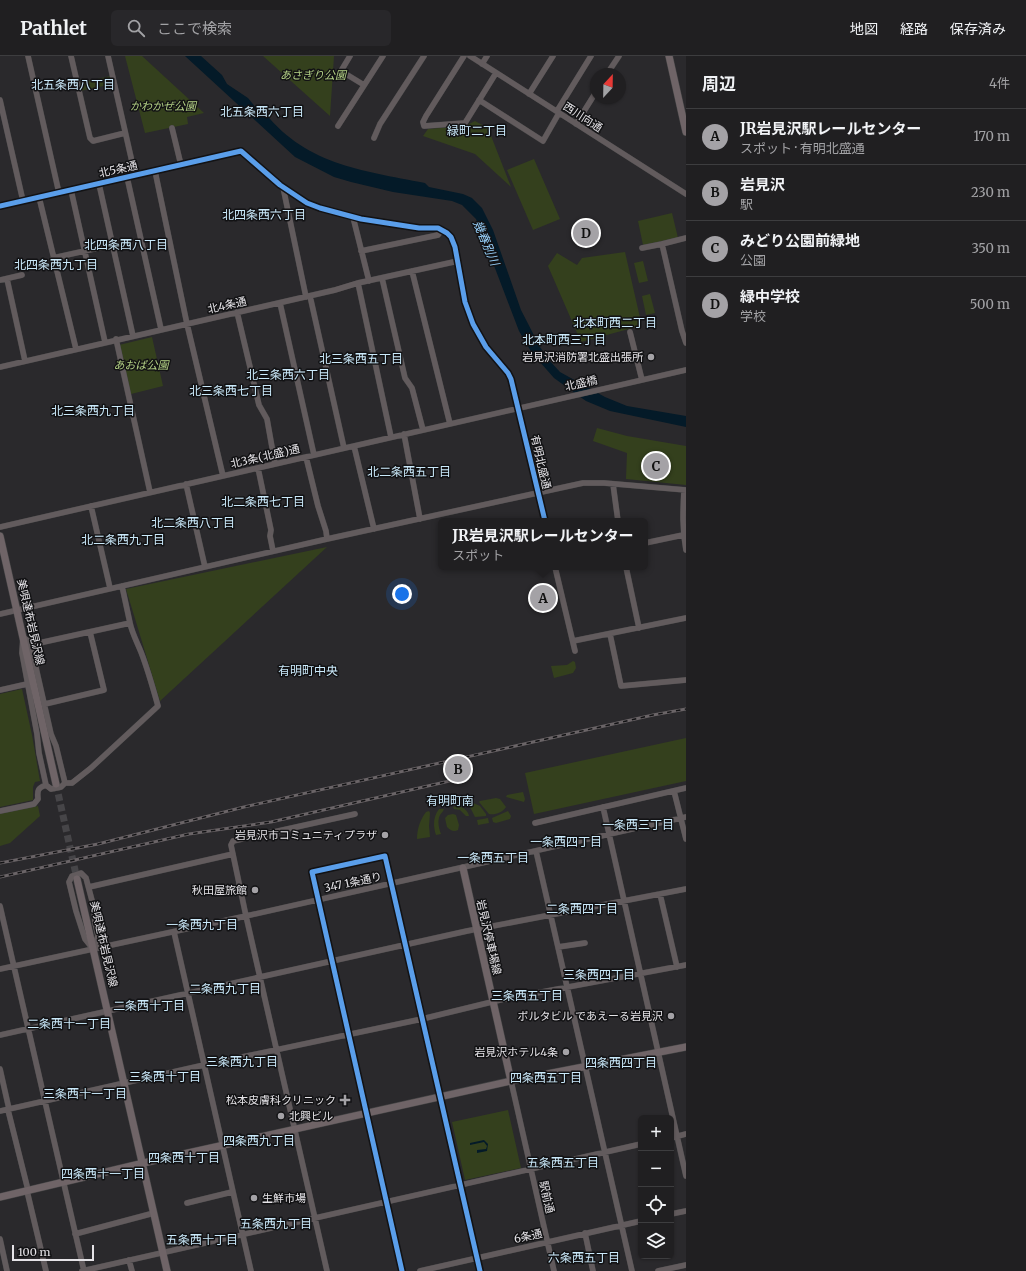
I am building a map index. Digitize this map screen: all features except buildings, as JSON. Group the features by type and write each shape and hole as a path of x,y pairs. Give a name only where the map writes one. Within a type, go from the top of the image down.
{"main road":[{"path":"669,56 686,132"},
{"name":"美唄達布岩見沢線","path":"0,536 56,784"},
{"name":"岩見沢停車場線","path":"463,868 511,1081"},
{"name":"美唄達布岩見沢線","path":"77,878 168,1271"},
{"path":"0,1197 511,1081 686,1048"}],"street":[{"path":"28,56 59,193"},
{"path":"71,56 90,138 93,141 125,133"},
{"path":"108,56 135,176"},
{"path":"350,56 341,71 364,85"},
{"path":"338,126 383,56"},
{"path":"374,138 380,124 424,56"},
{"path":"464,56 426,116 423,122 424,126 465,123 496,73"},
{"name":"西川向通","path":"470,56 686,194"},
{"path":"482,64 487,56"},
{"path":"529,94 553,56"},
{"path":"479,100 542,141 591,56"},
{"path":"611,68 619,56"},
{"path":"0,100 23,201"},
{"path":"576,124 590,102"},
{"path":"172,128 180,165"},
{"name":"北5条通","path":"0,206 241,151 282,187"},
{"path":"155,171 187,324 223,476"},
{"path":"127,177 161,330"},
{"path":"99,184 133,336"},
{"path":"282,187 307,203 330,212 409,227 438,228 442,230 438,235 361,251"},
{"path":"282,187 344,448"},
{"path":"71,190 105,342"},
{"path":"39,197 76,349"},
{"path":"353,217 369,281"},
{"name":"有明北盛通","path":"442,230 447,232 451,237 455,247 465,302 473,324 486,347 508,373 518,408 544,518"},
{"path":"642,248 686,238"},
{"path":"662,244 686,343"},
{"path":"53,258 112,245"},
{"name":"北4条通","path":"0,366 458,261"},
{"path":"412,271 450,424"},
{"path":"0,280 22,275"},
{"path":"382,278 405,378 412,388 423,430"},
{"path":"7,279 25,361"},
{"path":"358,283 391,437"},
{"path":"280,303 314,455"},
{"path":"237,312 260,405 267,419 275,464"},
{"path":"630,332 642,380 686,370"},
{"path":"116,339 150,492"},
{"name":"北盛橋","path":"535,404 642,380"},
{"name":"北3条(北盛)通","path":"0,527 535,404"},
{"path":"404,434 420,519"},
{"path":"354,446 374,529"},
{"path":"306,457 327,539"},
{"path":"258,468 271,530 270,536 273,551"},
{"path":"0,614 273,551 583,483 685,490 682,515 683,535 686,548"},
{"path":"186,484 205,567"},
{"path":"613,484 618,518"},
{"path":"91,506 110,588"},
{"path":"648,542 683,535"},
{"path":"556,570 575,651"},
{"path":"627,570 639,628"},
{"path":"23,637 22,653 46,785 50,789 54,789 61,787 65,783 72,783 158,706 149,674 132,633 122,586"},
{"path":"573,641 686,618"},
{"path":"30,645 130,623"},
{"path":"45,704 104,690 90,632"},
{"path":"610,634 621,686 686,680"},
{"path":"23,637 30,645 51,734 56,746 65,783"},
{"path":"0,690 27,684"},
{"path":"0,811 34,804 38,799 37,791 39,788 46,785"},
{"path":"535,822 686,788"},
{"path":"674,791 684,818 686,839"},
{"path":"603,807 623,900 659,1052 670,1115"},
{"path":"327,1271 231,845 233,841 355,814"},
{"name":"347 1条通り","path":"0,969 174,932 684,818"},
{"path":"536,851 632,1271"},
{"path":"88,887 233,854"},
{"path":"402,1271 312,872 385,856 480,1271"},
{"path":"81,874 86,878 94,908 98,936 93,949 85,939 76,911 69,882 69,879 72,876 81,874"},
{"path":"0,1035 476,929 686,889"},
{"path":"660,894 677,967"},
{"path":"0,906 83,1271 638,1145"},
{"path":"174,932 251,1271"},
{"path":"558,947 586,943"},
{"path":"0,1111 204,1065 422,1019 504,999 686,965"},
{"path":"0,1069 8,1110 46,1271"},
{"name":"駅前通","path":"511,1081 554,1271"},
{"path":"686,1134 674,1137 686,1176"},
{"path":"187,1203 232,1192"},
{"path":"674,1213 686,1211"},
{"path":"75,1234 154,1213"},
{"name":"6条通","path":"420,1271 441,1269 477,1258 638,1222"},
{"path":"585,1233 593,1271"},
{"path":"0,1239 7,1271"},
{"path":"129,1260 132,1271"},
{"path":"658,1271 686,1265"}],"green space":[{"name":"かわかぜ公園","path":"125,56 142,56 204,113 187,117 188,124 145,133"},
{"name":"あさぎり公園","path":"263,56 334,56 330,116"},
{"path":"111,76 113,84 80,91 79,83"},
{"path":"475,121 488,128 511,187 475,154 423,136 428,129 465,126"},
{"path":"534,159 560,219 533,230 507,170"},
{"path":"672,213 678,238 643,245 638,221"},
{"path":"625,252 641,322 636,327 581,342 548,266 557,253 577,265 582,258"},
{"path":"643,261 648,281 639,283 634,263"},
{"path":"650,294 655,313 646,315 642,296"},
{"name":"あおば公園","path":"152,337 163,386 131,394 119,345"},
{"path":"597,428 627,436 686,446 686,485 626,479 627,453 593,441"},
{"path":"327,547 160,701 126,589"},
{"path":"573,661 575,662 576,668 573,673 554,678 551,666 567,665"},
{"path":"22,689 40,781 35,782 33,787 33,800 0,807 0,694"},
{"path":"686,738 686,781 534,814 525,773"},
{"path":"523,792 525,799 524,802 506,797 507,795"},
{"path":"496,798 500,799 506,807 496,814 489,814 479,802 480,801"},
{"path":"471,802 480,806 486,816 475,817 468,804"},
{"path":"38,806 40,816 10,843 0,846 0,813"},
{"path":"456,806 464,809 469,816 466,816 460,810 454,809 453,807"},
{"path":"439,809 444,809 439,820 441,834 436,835 434,822"},
{"path":"429,811 430,837 417,839 418,828 421,821 426,812"},
{"path":"508,811 511,816 510,819 496,823 493,822 492,818"},
{"path":"448,815 456,815 459,825 458,830 455,831 447,827 445,818"},
{"path":"488,818 489,823 478,825 477,820"},
{"path":"508,1110 521,1168 465,1180 452,1122"}],"water":[{"name":"幾春別川","path":"185,56 201,56 222,75 227,84 248,98 256,108 261,108 278,127 296,142 315,153 356,169 425,183 429,187 463,194 472,198 482,208 493,230 521,310 540,347 560,372 605,397 627,406 686,416 686,427 610,411 586,401 554,378 532,353 519,331 476,219 462,205 452,201 393,192 351,182 334,177 295,157"},
{"path":"484,1140 488,1144 487,1151 477,1153 477,1150 486,1149 487,1146 484,1142 470,1145 470,1143"}],"tunnel":[{"path":"56,784 77,879"}],"railway":[{"path":"0,863 98,844 244,807 653,715 686,709"},
{"path":"0,877 189,834 271,822 467,777"}],"cycle path":[{"path":"0,206 241,151 280,185 307,203 361,219 419,228 438,228 447,233 451,237 455,247 465,302 473,324 486,347 508,373 511,379 544,518"},
{"path":"402,1271 312,872 385,856 480,1271"}],"place":[{"name":"緑中学校","path":"586,233"},
{"name":"岩見沢消防署北盛出張所","path":"651,357"},
{"name":"みどり公園前緑地","path":"656,466"},
{"name":"JR岩見沢駅レールセンター","path":"543,598"},
{"name":"岩見沢","path":"458,769"},
{"name":"岩見沢市コミュニティプラザ","path":"385,835"},
{"name":"秋田屋旅館","path":"255,890"},
{"name":"ポルタビル であえーる岩見沢","path":"671,1016"},
{"name":"岩見沢ホテル4条","path":"566,1052"},
{"name":"松本皮膚科クリニック","path":"345,1100"},
{"name":"北興ビル","path":"281,1116"},
{"name":"生鮮市場","path":"254,1198"}],"district":[{"name":"北五条西八丁目","path":"73,85"},
{"name":"北五条西六丁目","path":"262,112"},
{"name":"緑町二丁目","path":"477,131"},
{"name":"北四条西六丁目","path":"264,215"},
{"name":"北四条西八丁目","path":"126,245"},
{"name":"北四条西九丁目","path":"56,265"},
{"name":"北本町西二丁目","path":"615,323"},
{"name":"北本町西三丁目","path":"564,340"},
{"name":"北三条西五丁目","path":"361,359"},
{"name":"北三条西六丁目","path":"288,375"},
{"name":"北三条西七丁目","path":"231,391"},
{"name":"北三条西九丁目","path":"93,411"},
{"name":"北二条西五丁目","path":"409,472"},
{"name":"北二条西七丁目","path":"263,502"},
{"name":"北二条西八丁目","path":"193,523"},
{"name":"北二条西九丁目","path":"123,540"},
{"name":"有明町中央","path":"308,671"},
{"name":"有明町南","path":"450,801"},
{"name":"一条西三丁目","path":"638,825"},
{"name":"一条西四丁目","path":"566,842"},
{"name":"一条西五丁目","path":"493,858"},
{"name":"二条西四丁目","path":"582,909"},
{"name":"一条西九丁目","path":"202,925"},
{"name":"三条西四丁目","path":"599,975"},
{"name":"二条西九丁目","path":"225,989"},
{"name":"三条西五丁目","path":"527,996"},
{"name":"二条西十丁目","path":"149,1006"},
{"name":"二条西十一丁目","path":"69,1024"},
{"name":"三条西九丁目","path":"242,1062"},
{"name":"四条西四丁目","path":"621,1063"},
{"name":"三条西十丁目","path":"165,1077"},
{"name":"四条西五丁目","path":"546,1078"},
{"name":"三条西十一丁目","path":"85,1094"},
{"name":"四条西九丁目","path":"259,1141"},
{"name":"四条西十丁目","path":"184,1158"},
{"name":"五条西五丁目","path":"563,1163"},
{"name":"四条西十一丁目","path":"103,1174"},
{"name":"五条西九丁目","path":"276,1224"},
{"name":"五条西十丁目","path":"202,1240"},
{"name":"六条西五丁目","path":"584,1258"}]}
